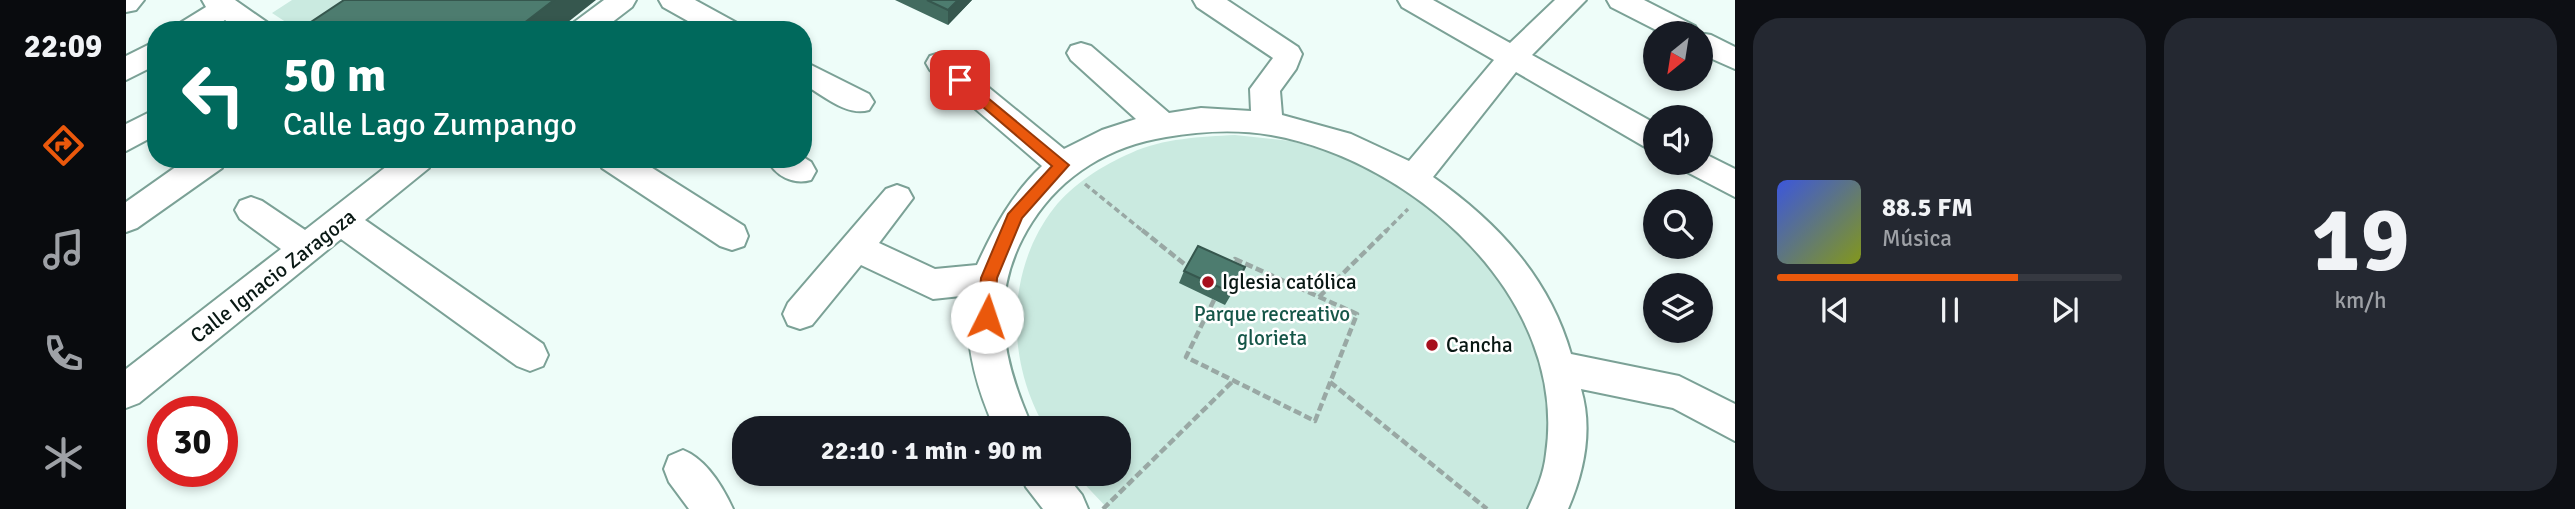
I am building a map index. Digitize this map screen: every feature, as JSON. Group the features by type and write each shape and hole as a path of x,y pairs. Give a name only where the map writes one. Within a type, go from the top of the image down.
{"street":[{"path":"595,21 622,0"},
{"path":"673,0 711,21"},
{"path":"1207,0 1288,54 1286,62 1265,89 1267,122"},
{"path":"1412,0 1643,132"},
{"path":"1421,183 1512,57 1572,0"},
{"path":"1621,0 1662,21"},
{"path":"201,21 221,4 245,21"},
{"path":"1713,48 1735,59"},
{"path":"1081,52 1160,123"},
{"path":"126,70 147,57"},
{"path":"940,63 1062,165"},
{"path":"812,76 859,102"},
{"path":"1008,416 998,397 985,336 989,278 1016,214 1062,165 1108,139 1160,123 1231,118 1267,122 1342,142 1421,183 1464,215 1506,260 1539,311 1561,368 1569,428 1560,486 1548,509"},
{"path":"126,139 147,126"},
{"path":"126,219 198,168"},
{"name":"Calle Ignacio Zaragoza","path":"126,391 343,222 407,168"},
{"path":"627,168 732,236"},
{"path":"1713,172 1735,184"},
{"path":"800,314 897,198"},
{"path":"251,210 307,249"},
{"path":"343,222 530,355"},
{"path":"856,247 933,284 989,278"},
{"path":"1561,368 1679,393 1735,423"},
{"path":"683,470 713,509"},
{"path":"1050,486 1068,509"}],"path":[{"path":"1062,165 1188,267"},
{"path":"1319,297 1421,183"},
{"path":"1214,300 1186,357 1315,421 1357,314 1235,258 1227,274"},
{"path":"1103,509 1233,381"},
{"path":"1330,382 1486,509"}],"green space":[{"path":"292,0 395,0 364,21 284,21 272,13"},
{"name":"Parque recreativo glorieta","path":"1235,135 1291,141 1346,157 1400,183 1493,263 1548,370 1554,428 1543,484 1528,509 1108,509 1086,486 1131,486 1131,416 1040,416 1023,375 1018,346 1019,288 1026,260 1038,233 1054,208 1089,176 1143,148 1196,138"}],"building":[{"path":"344,0 554,0 527,21 312,21"},
{"path":"927,0 958,0 948,10"},
{"path":"1198,246 1245,267 1232,293 1184,271"}],"place":[{"name":"Iglesia católica","path":"1208,282"},
{"name":"Cancha","path":"1432,345"}],"route":[{"path":"960,80 1062,165 1016,214 989,278 987,317"}]}
